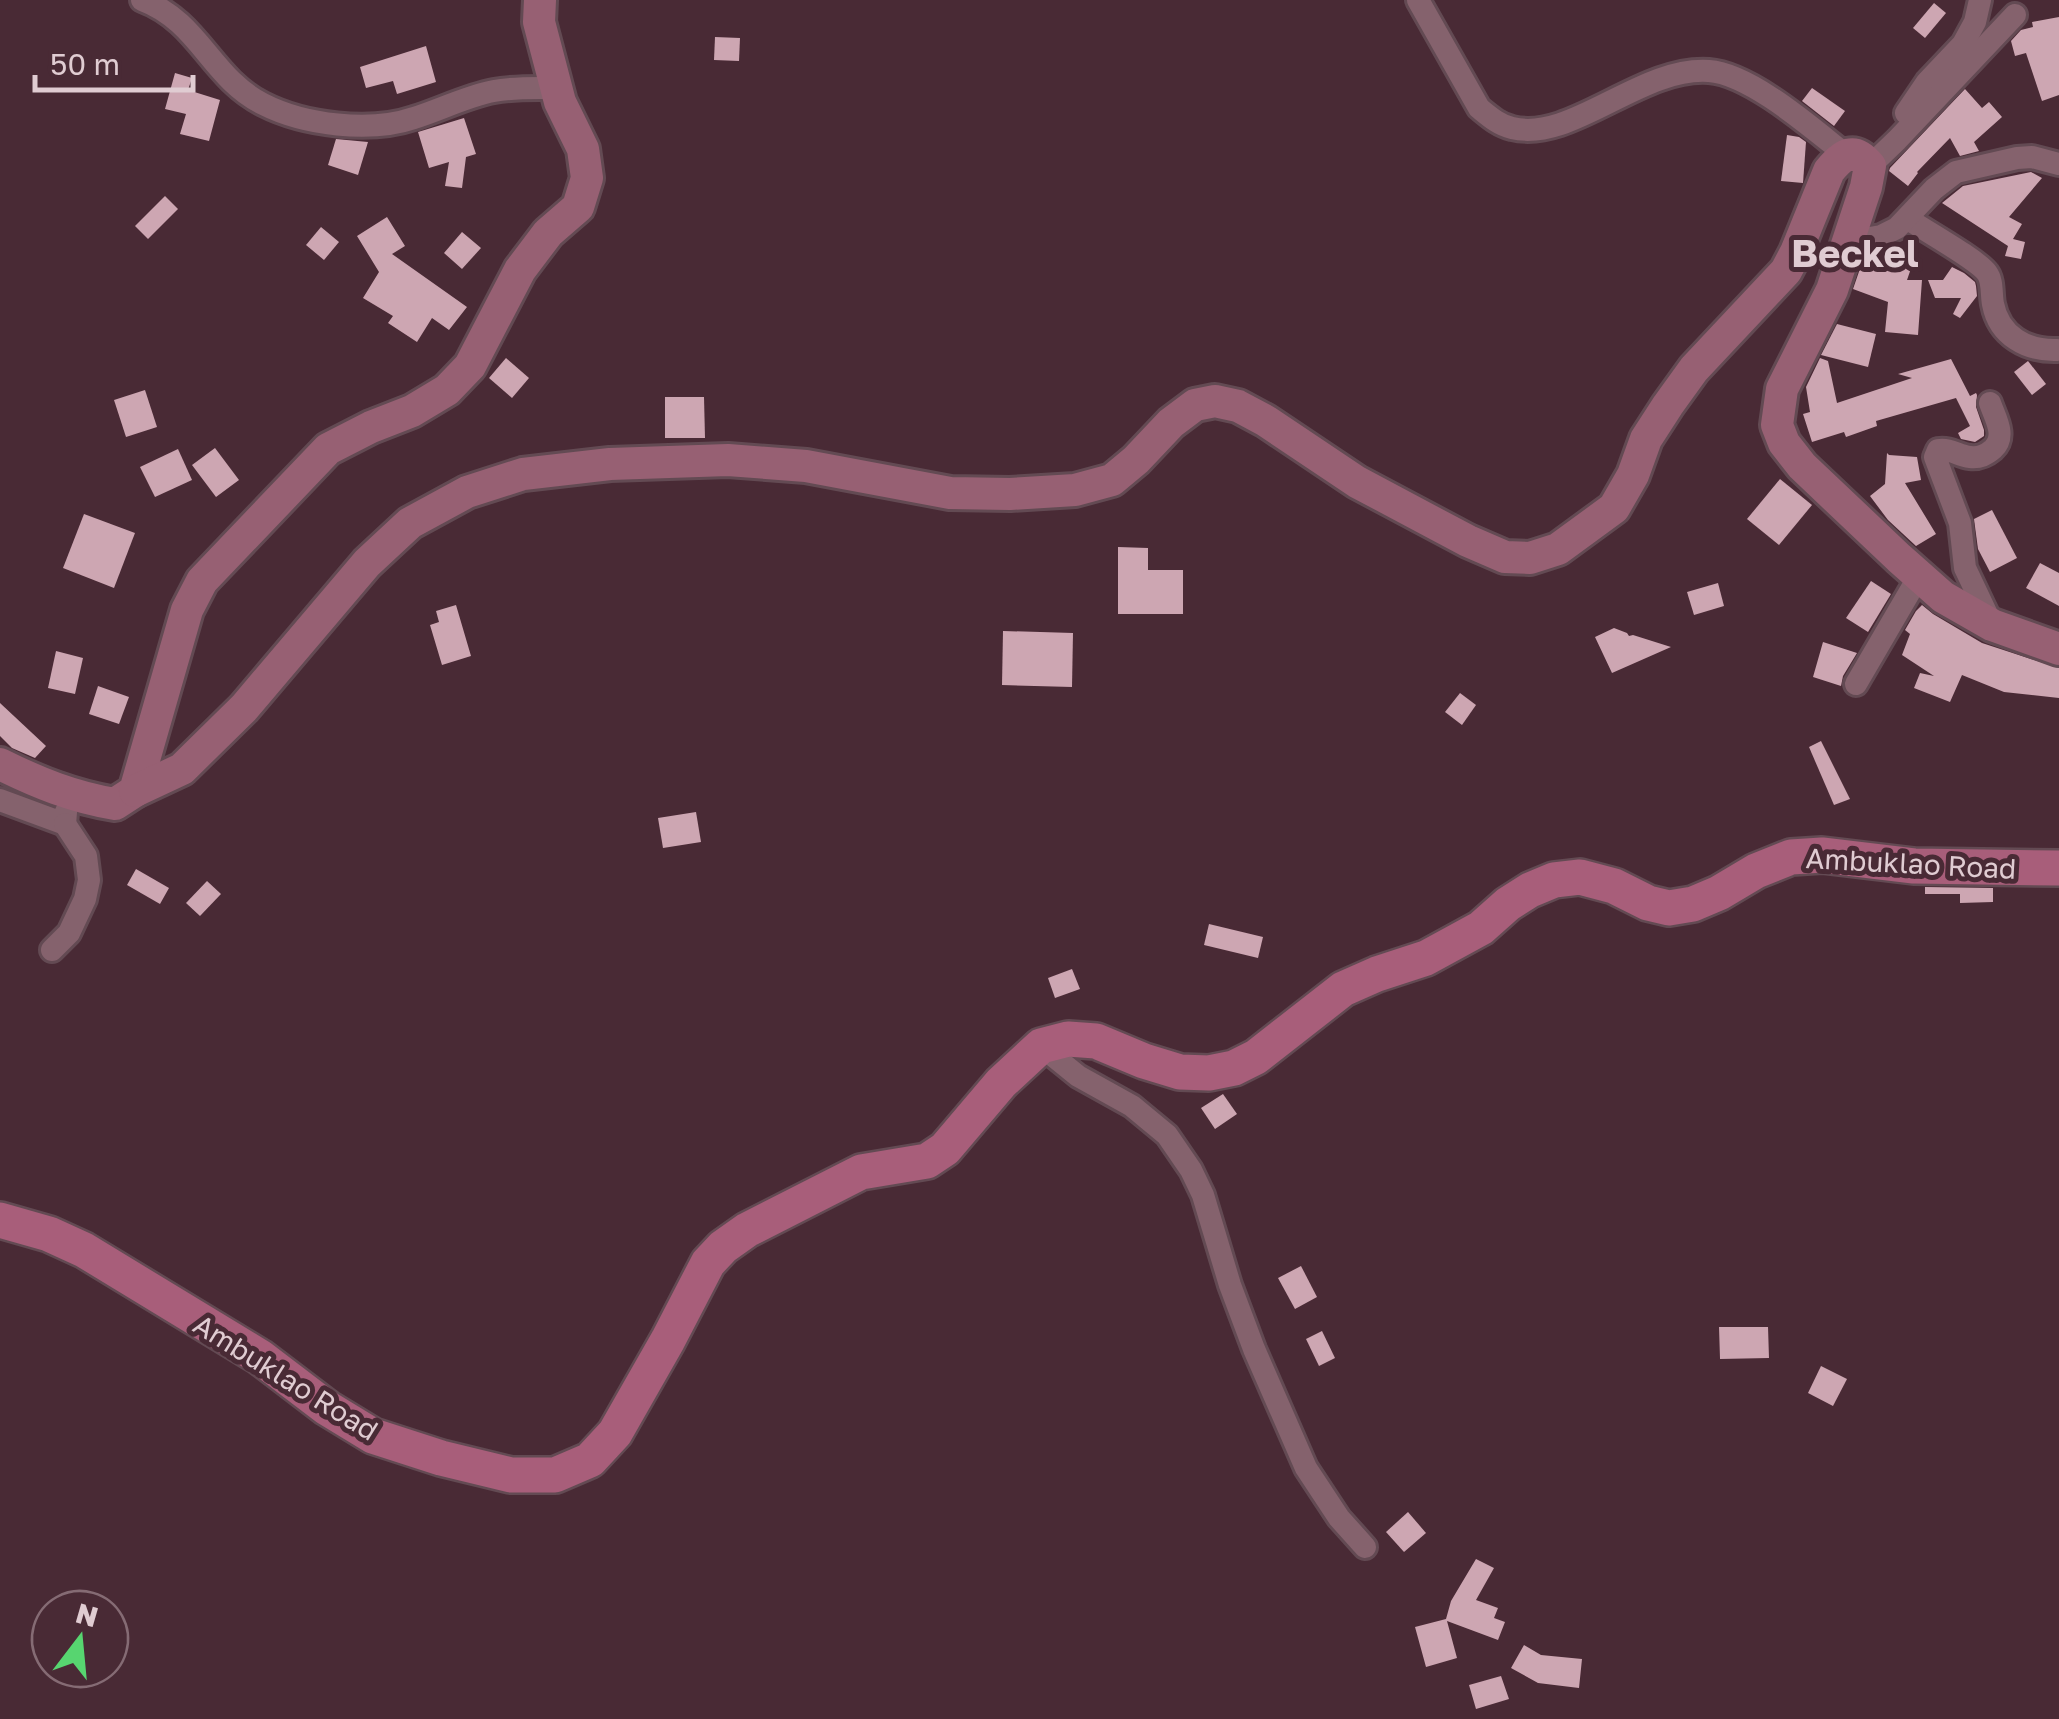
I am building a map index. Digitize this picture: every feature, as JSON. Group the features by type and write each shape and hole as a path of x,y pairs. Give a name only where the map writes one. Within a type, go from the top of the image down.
{"main road":[{"name":"Ambuklao Road","path":"0,1220 49,1234 84,1250 260,1357 327,1408 372,1436 511,1475 555,1476 590,1460 615,1433 708,1263 723,1248 747,1230 862,1172 927,1161 945,1150 1001,1083 1041,1046 1068,1039 1096,1042 1180,1072 1210,1073 1234,1068 1256,1057 1343,989 1426,958 1481,928 1530,890 1554,880 1580,877 1669,908 1693,904 1791,857 1822,855 1932,866 2059,868"}],"street":[{"path":"142,0 177,18 240,91 267,106 306,118 376,126 409,120 493,91 556,88"},
{"path":"135,791 186,610 202,582 328,449 412,411 447,390 470,366 520,270 548,233 578,207 586,178 583,149 560,102 539,22 540,0"},
{"path":"1418,0 1480,108 1495,122 1514,129 1542,129 1584,115 1644,84 1685,72 1713,71 1740,80 1777,102 1858,160 1866,186 1832,290 1782,389 1777,425 1802,466 1944,597 1992,626 2059,649"},
{"path":"1898,140 1901,122 1926,82 1963,44 1975,22 1980,0"},
{"path":"0,800 67,809 86,800 115,804 182,769 232,720 368,563 410,523 467,492 523,474 610,464 728,460 806,466 950,493 1075,490 1112,480 1171,422 1195,405 1215,401 1238,406 1266,421 1357,482 1504,558 1530,558 1558,548 1614,508 1634,475 1646,439 1668,404 1694,369 1786,271 1828,171 1837,160 1858,160 1898,140 2015,15"},
{"path":"1847,242 1882,236 1897,228 1956,172 2017,158 2032,157 2059,164"},
{"path":"1908,219 1990,275 1998,322 2012,336 2039,351 2058,350"},
{"path":"1990,403 2000,434 1997,445 1977,458 1944,448 1938,450 1936,457 1960,523 1965,568 1992,626"},
{"path":"1856,684 1919,576"},
{"path":"0,764 43,786 67,809 86,856 89,880 85,899 70,932 52,950"},
{"path":"1041,1046 1078,1076 1132,1106 1167,1134 1191,1170 1203,1195 1254,1349 1306,1468 1338,1518 1365,1547"}],"building":[{"path":"1934,3 1946,13 1925,38 1913,28"},
{"path":"2059,17 2059,95 2042,101 2026,53 2015,56 2011,41 2021,30 2033,27 2032,22"},
{"path":"715,37 740,38 739,61 714,60"},
{"path":"426,46 436,82 397,94 393,81 366,88 360,67"},
{"path":"175,73 192,78 188,90 220,100 209,141 180,134 186,114 165,109"},
{"path":"1812,88 1845,111 1834,126 1802,101"},
{"path":"1965,89 1982,108 1989,102 2002,117 1974,142 1979,151 1960,156 1950,138 1908,186 1890,168"},
{"path":"464,118 476,154 466,157 462,188 445,186 449,162 429,168 418,132"},
{"path":"1787,135 1806,142 1803,183 1781,181"},
{"path":"336,139 368,142 358,175 328,165"},
{"path":"2031,172 2042,178 2009,217 2022,224 2013,239 2025,242 2021,259 2005,256 2008,246 1942,203 1963,186"},
{"path":"165,196 178,209 148,239 135,226"},
{"path":"387,217 405,246 392,254 467,307 449,330 432,318 417,342 388,323 393,316 363,298 379,272 357,236"},
{"path":"321,227 339,242 324,260 306,245"},
{"path":"462,232 481,248 462,269 444,253"},
{"path":"1895,246 1916,254 1907,280 1922,280 1918,335 1885,332 1888,302 1853,289 1863,260 1873,264 1878,252"},
{"path":"1952,267 1976,286 1977,296 1960,318 1953,314 1961,298 1935,298 1928,280 1943,280"},
{"path":"1837,324 1876,334 1868,367 1821,355"},
{"path":"506,358 529,378 512,398 489,378"},
{"path":"1820,358 1828,361 1837,403 1912,378 1898,374 1951,359 1970,396 1977,395 1976,407 1984,436 1975,442 1961,439 1958,433 1970,426 1956,398 1876,421 1877,426 1846,437 1844,432 1812,442 1803,414 1810,412 1806,387"},
{"path":"2028,361 2046,384 2032,395 2014,372"},
{"path":"145,390 157,427 126,437 114,400"},
{"path":"665,397 704,397 705,438 665,438"},
{"path":"215,448 239,480 216,497 192,465"},
{"path":"178,449 192,480 155,497 140,467"},
{"path":"1887,453 1917,457 1921,480 1905,483 1936,534 1916,546 1888,520 1870,496 1885,484"},
{"path":"1780,479 1812,505 1779,545 1747,519"},
{"path":"1992,510 2017,558 1990,572 1978,549 1974,519"},
{"path":"84,514 135,533 114,588 63,568"},
{"path":"1118,547 1148,548 1148,570 1183,570 1183,614 1118,614"},
{"path":"2040,563 2059,573 2059,606 2026,588"},
{"path":"1871,581 1891,594 1868,632 1846,618"},
{"path":"1718,583 1724,606 1694,615 1687,592"},
{"path":"456,605 471,656 442,665 430,625 439,622 436,611"},
{"path":"1922,605 1982,643 2059,668 2059,698 2004,692 1962,675 1950,702 1914,688 1920,673 1934,676 1902,655 1910,634 1905,630"},
{"path":"1614,628 1671,647 1612,673 1595,637"},
{"path":"1003,631 1073,633 1072,687 1002,685"},
{"path":"1823,642 1857,653 1841,686 1813,677"},
{"path":"56,651 83,658 75,694 48,688"},
{"path":"98,686 129,697 119,724 89,714"},
{"path":"1460,693 1476,705 1462,725 1445,712"},
{"path":"0,703 46,746 35,758 12,748 0,736"},
{"path":"1821,741 1850,799 1834,805 1809,747"},
{"path":"696,812 701,842 663,848 658,818"},
{"path":"136,869 169,888 160,904 127,885"},
{"path":"207,881 221,894 200,916 186,903"},
{"path":"1925,887 1993,888 1993,902 1960,903 1960,894 1925,894"},
{"path":"1209,924 1263,937 1258,958 1204,945"},
{"path":"1072,969 1080,989 1055,998 1048,978"},
{"path":"1223,1094 1237,1114 1215,1129 1201,1108"},
{"path":"1301,1266 1317,1297 1295,1309 1278,1278"},
{"path":"1719,1327 1768,1327 1769,1358 1720,1359"},
{"path":"1322,1331 1335,1358 1319,1366 1306,1339"},
{"path":"1821,1366 1847,1379 1833,1406 1808,1393"},
{"path":"1408,1512 1426,1533 1404,1552 1386,1532"},
{"path":"1476,1559 1494,1568 1476,1600 1498,1608 1494,1618 1505,1622 1498,1640 1447,1621 1457,1658 1426,1667 1415,1627 1446,1619 1451,1601"},
{"path":"1524,1645 1541,1655 1582,1659 1579,1688 1538,1683 1511,1668"},
{"path":"1501,1676 1509,1699 1476,1709 1469,1685"}],"district":[{"name":"Beckel","path":"1855,252"}]}
